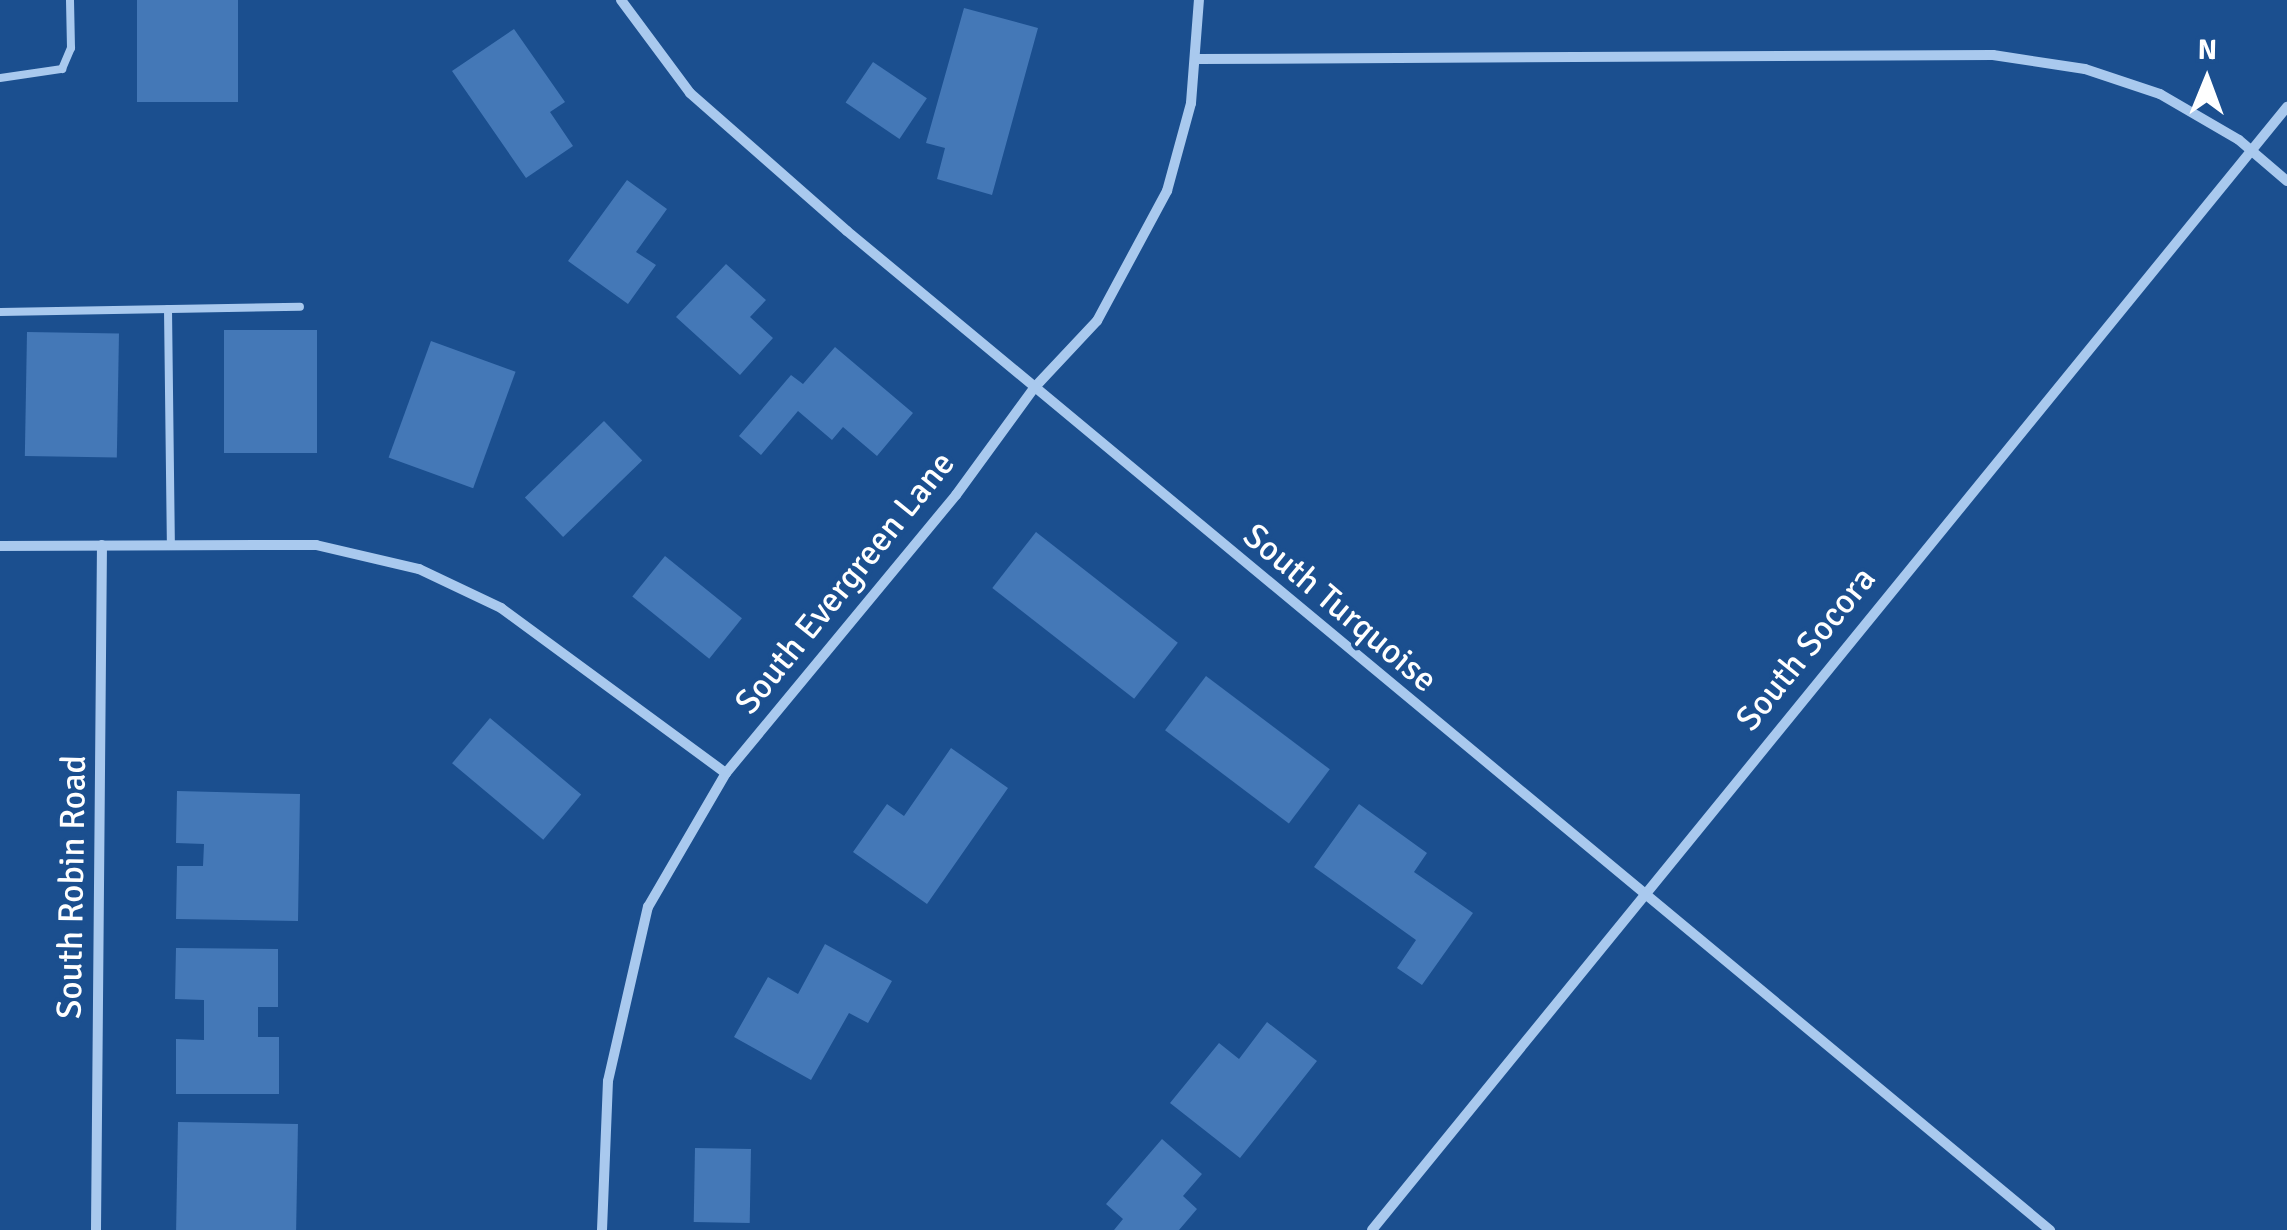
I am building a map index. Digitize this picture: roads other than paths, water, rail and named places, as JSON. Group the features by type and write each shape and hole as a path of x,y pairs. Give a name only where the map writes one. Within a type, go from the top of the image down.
{"street":[{"name":"South Turquoise","path":"622,0 690,93 1034,388 1641,896 2050,1230"},
{"name":"South Evergreen Lane","path":"602,1230 608,1081 648,908 726,773 956,495 1034,388 1096,321 1166,192 1198,59 1199,0"},
{"path":"1198,59 1993,55 2085,68 2160,94 2251,151 2287,181"},
{"name":"South Socora","path":"1372,1230 2287,107"},
{"name":"South Robin Road","path":"96,1230 102,545"},
{"path":"0,546 316,545 420,569 501,608 726,773"}],"lane":[{"path":"0,78 62,70 70,48 70,0"},
{"path":"0,312 300,306"},
{"path":"168,308 171,545"}]}
